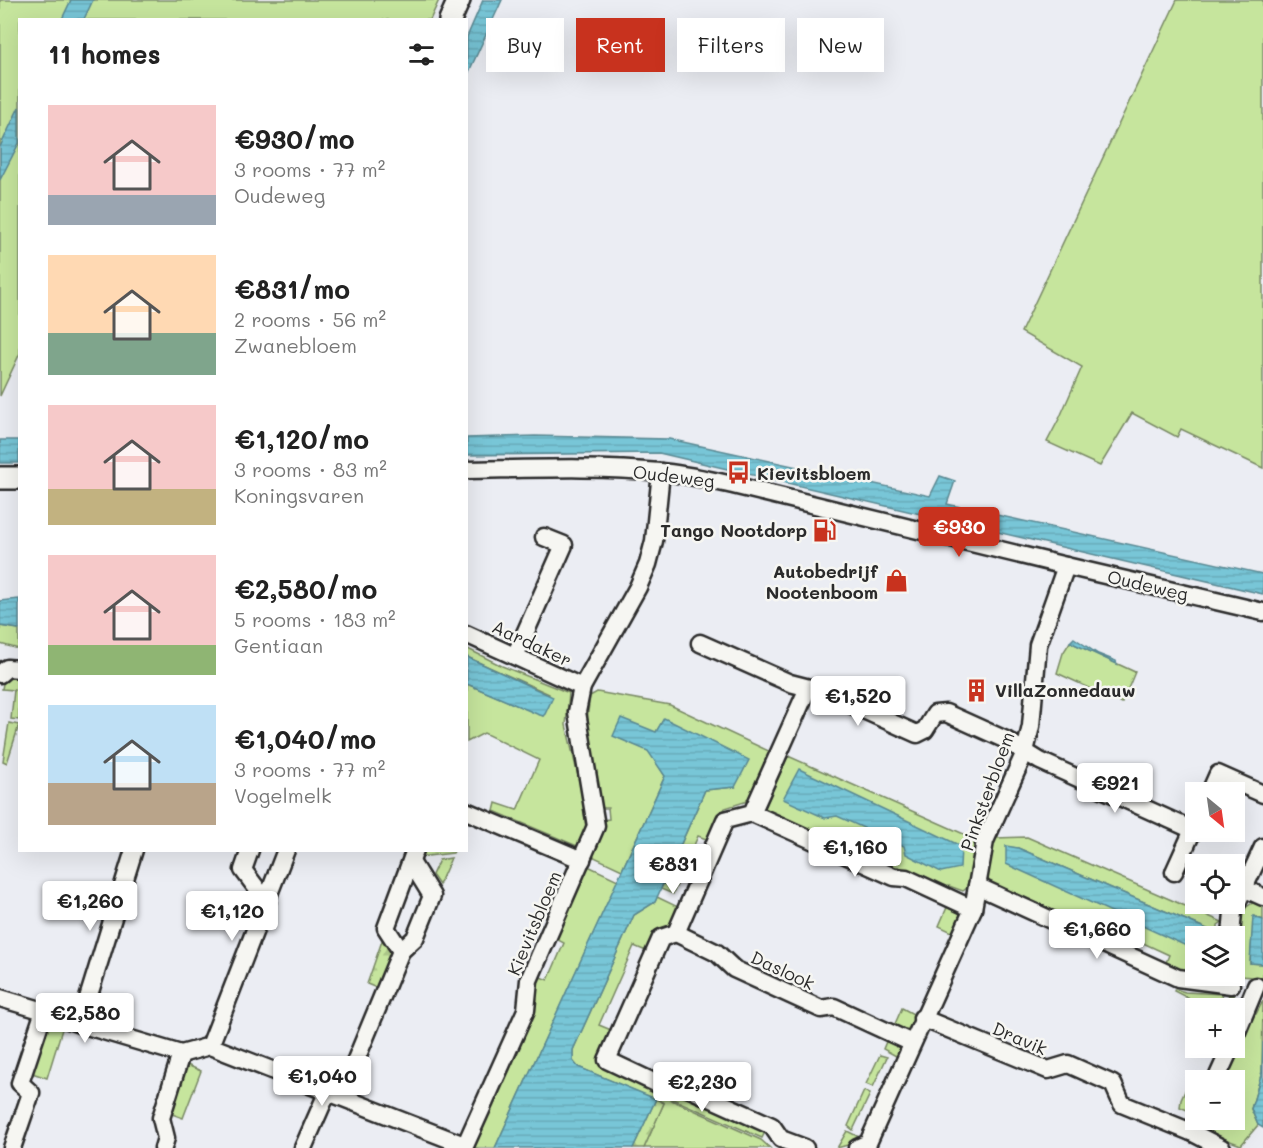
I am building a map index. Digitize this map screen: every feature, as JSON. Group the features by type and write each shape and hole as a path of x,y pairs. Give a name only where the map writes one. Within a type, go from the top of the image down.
{"main road":[{"path":"451,18 459,0"},
{"path":"0,478 18,478"}],"street":[{"name":"Oudeweg","path":"468,470 605,469 661,472 733,484 1263,612"},
{"name":"Kievitsbloem","path":"464,1147 526,1010 529,980 596,826 577,712 582,687 638,587 648,564 654,541 661,472"},
{"path":"515,656 564,545 543,537"},
{"name":"Pinksterbloem","path":"869,1146 922,1018 973,909 982,851 987,835 1025,752 1031,726 1038,645 1066,566"},
{"name":"Aardaker","path":"468,635 582,687"},
{"path":"700,643 790,683 821,691 917,734 926,730 935,714 946,713 1006,740 1040,761 1185,823"},
{"path":"752,813 808,688"},
{"path":"1214,782 1218,774 1236,782"},
{"path":"1245,786 1263,794"},
{"path":"468,812 582,860"},
{"path":"804,1148 781,1139 772,1126 681,1085 664,1087 607,1060 661,938 676,933 724,820 752,813 894,877 906,878 973,909"},
{"path":"1174,872 1187,842"},
{"path":"1245,886 1263,847"},
{"path":"249,852 243,870 267,902"},
{"path":"210,1046 285,852"},
{"path":"80,1024 130,853"},
{"path":"401,951 386,928 413,856"},
{"path":"303,1148 334,1094 401,951 415,938 432,896 413,856"},
{"path":"977,886 1178,978 1185,978"},
{"path":"1245,888 1263,897"},
{"name":"Daslook","path":"676,933 717,953 734,969 821,1009 834,1007 912,1043"},
{"path":"1245,983 1260,987 1245,1017"},
{"path":"0,998 181,1054 210,1046 464,1147"},
{"path":"12,1148 31,1093 20,1083 44,1011"},
{"name":"Dravik","path":"922,1018 1048,1071 1068,1064 1113,1084 1122,1104 1185,1123"},
{"path":"163,1148 166,1138 161,1118 181,1054"},
{"name":"Dravik","path":"1200,1130 1222,1148"}],"green space":[{"path":"0,0 439,0 431,18 18,18 18,357 0,396"},
{"path":"1177,0 1263,0 1263,468 1181,429 1177,437 1132,413 1100,466 1047,442 1082,367 1021,332"},
{"path":"0,626 18,629 18,649 0,644"},
{"path":"1070,642 1135,672 1122,703 1057,673 1063,653"},
{"path":"468,649 502,666 569,693 566,725 582,793 586,829 577,846 494,811 496,803 517,810 539,760 484,733 468,741 468,684 543,716 549,694 468,657"},
{"path":"7,675 18,675 18,720 11,719 14,690 2,689 4,678"},
{"path":"597,692 670,705 773,753 751,800 725,808 709,840 698,836 673,894 661,889 705,790 735,787 664,719 656,732 614,736 649,751 665,776 622,870 592,856 600,838 603,820 609,819 608,808 602,808 587,720 590,696"},
{"path":"9,723 18,725 7,763 3,761"},
{"path":"788,756 975,839 968,887 963,891 949,886 947,890 899,867 888,867 879,863 882,854 843,836 839,845 764,810"},
{"path":"1027,837 1185,906 1185,914 1204,914 1222,922 1218,926 1200,926 1018,848 1006,847 1185,944 1185,973 1165,965 1169,955 1128,936 1123,946 991,886 988,862 996,838"},
{"path":"420,852 454,852 453,853 418,857"},
{"path":"451,858 439,885 432,875 439,860"},
{"path":"588,866 618,880 495,1148 471,1148 536,1003 538,976 548,980 564,943 554,938"},
{"path":"657,897 680,908 672,925 657,930 646,951 634,946 599,1025 611,1030 598,1062 660,1091 679,1091 766,1130 762,1138 671,1100 761,1140 770,1148 644,1148 664,1103 578,1067 573,1061 573,1050 634,915 655,902"},
{"path":"1254,902 1263,906 1263,920 1254,916 1250,963 1263,964 1263,978 1245,976 1245,926 1241,926 1242,914 1245,914 1245,908"},
{"path":"948,905 960,914 959,924 954,933 939,926"},
{"path":"383,938 393,950 379,989 367,984"},
{"path":"1175,989 1185,992 1223,994 1221,998 1188,998 1174,991"},
{"path":"1263,1001 1262,1072 1251,1109 1258,1125 1241,1145 1206,1132 1206,1130 1245,1130 1245,1070 1227,1070 1232,1058 1245,1058 1245,1029 1251,1015 1256,1014"},
{"path":"902,1008 917,1016 908,1029 894,1026"},
{"path":"48,1022 63,1026 47,1078 32,1073 44,1027"},
{"path":"888,1037 900,1045 898,1057 883,1049"},
{"path":"880,1055 887,1057 873,1087 866,1084"},
{"path":"187,1065 201,1071 183,1118 172,1114"},
{"path":"864,1091 870,1094 853,1130 848,1126"},
{"path":"1185,1091 1185,1109 1180,1107"},
{"path":"656,1099 664,1103 644,1148 633,1148"},
{"path":"847,1131 861,1138 858,1142 837,1148"}],"water":[{"path":"71,0 93,0 84,18 62,18"},
{"path":"483,0 502,0 494,18 486,18 486,35 468,74 468,35"},
{"path":"18,109 18,145 0,180 0,147"},
{"path":"535,436 669,439 930,496 940,476 955,481 947,504 1263,574 1263,594 659,453 468,455 468,438"},
{"path":"0,440 18,440 18,463 0,463"},
{"path":"18,599 18,629 0,626 0,601"},
{"path":"1074,638 1098,654 1116,661 1117,664 1070,642"},
{"path":"468,657 553,697 545,714 543,716 468,684"},
{"path":"621,718 656,732 664,718 749,760 735,787 705,790 655,902 634,915 573,1050 573,1061 578,1067 656,1099 633,1148 495,1148 665,776 648,751 613,736"},
{"path":"799,769 961,846 960,868 941,872 906,854 904,846 837,816 825,818 783,799"},
{"path":"1006,846 1018,848 1200,926 1185,926 1185,945 1006,864"},
{"path":"1253,916 1263,920 1263,964 1250,963"},
{"path":"1263,1042 1263,1128 1258,1125 1251,1109 1262,1072"}],"place":[{"name":"Kievitsbloem","path":"739,473"},
{"name":"Tango Nootdorp","path":"825,530"},
{"name":"Autobedrijf Nootenboom","path":"896,581"},
{"name":"VillaZonnedauw","path":"977,690"}]}
